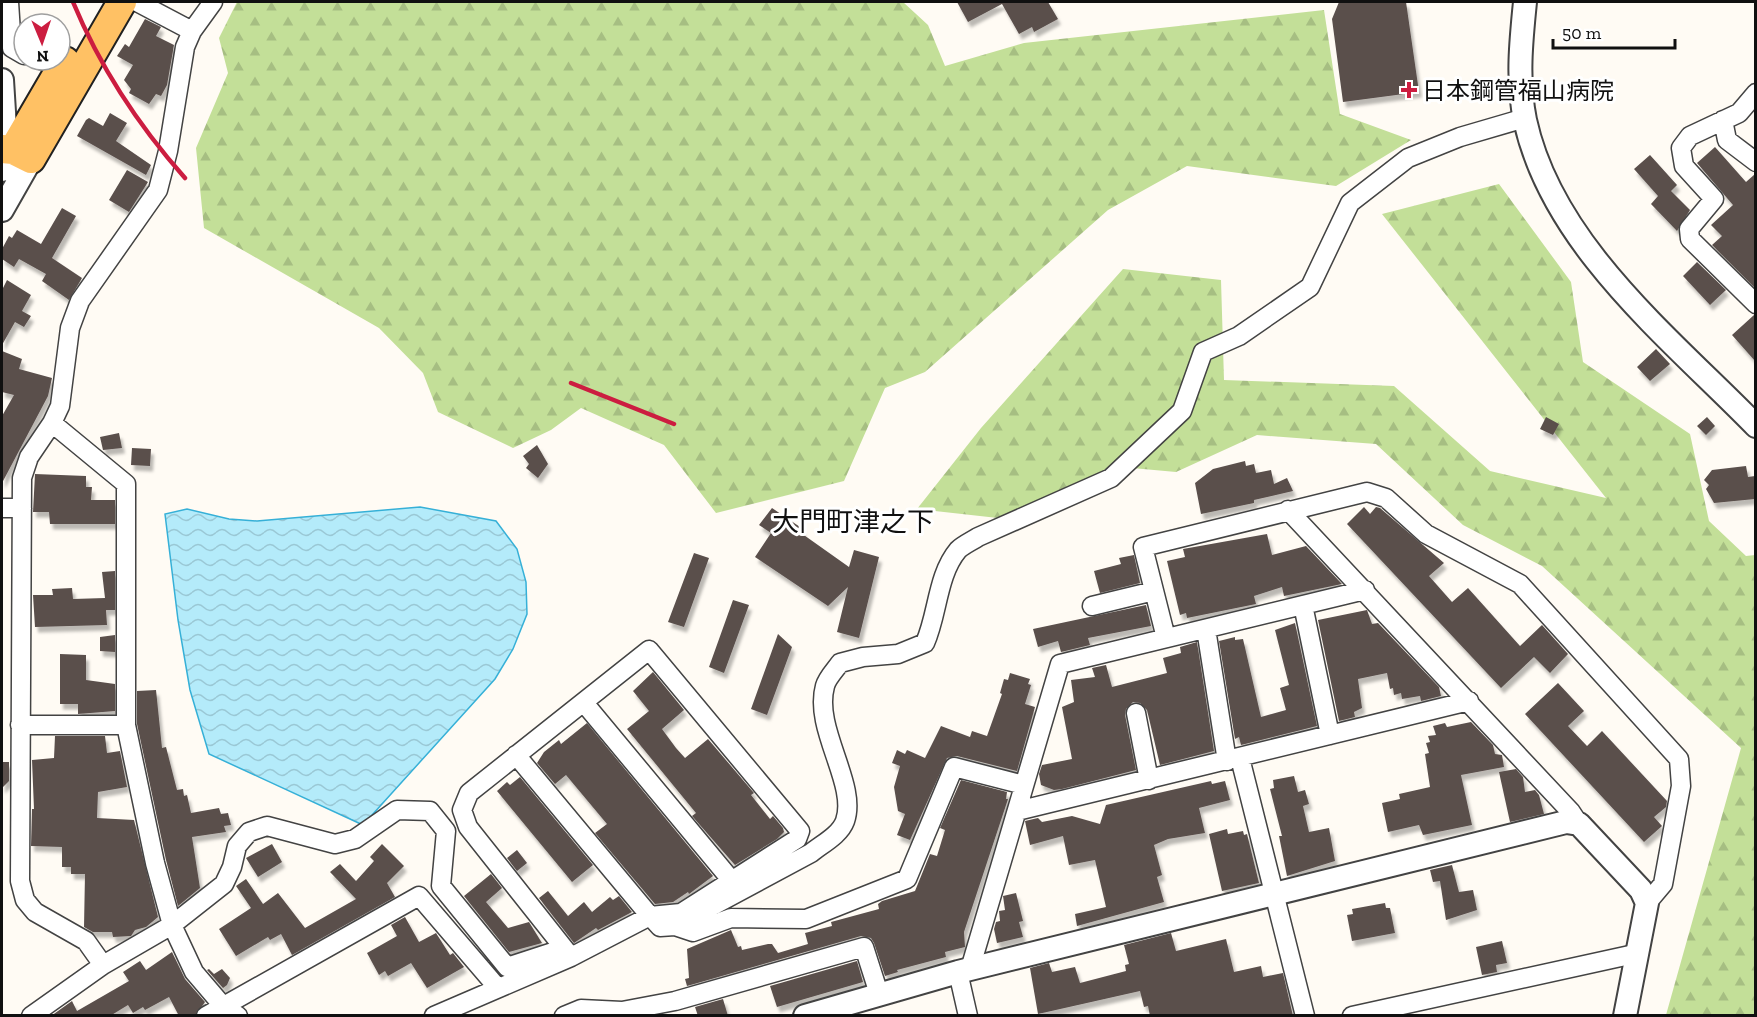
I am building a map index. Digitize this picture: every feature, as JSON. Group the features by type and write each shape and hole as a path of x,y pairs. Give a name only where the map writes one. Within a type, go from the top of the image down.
{"main road":[{"path":"72,41 100,2"},
{"path":"12,157 122,2"},
{"path":"12,157 54,72"}],"street":[{"path":"9,2 12,48"},
{"path":"137,2 192,31"},
{"path":"103,965 86,940 35,912 25,900 20,881 10,789 20,725 22,478 29,457 52,423 60,406 70,328 80,301 158,190 168,151 185,47 192,31 213,2"},
{"path":"1525,2 1520,74 1525,118 1543,177 1588,252 1753,420"},
{"path":"2,80 5,128 12,157 2,210"},
{"path":"1755,93 1739,114 1727,140 1755,162"},
{"path":"1739,114 1690,136 1681,148 1684,166 1714,199 1689,230 1690,239 1755,304"},
{"path":"675,926 811,853 832,837 844,822 848,803 824,720 825,685 840,663 863,657 898,654 926,643 933,625 944,576 959,549 978,537 1111,478 1182,411 1203,352 1239,336 1310,287 1350,203 1408,158 1460,137 1525,118"},
{"path":"52,423 126,484 126,725 154,863 172,925 194,972 230,1011"},
{"path":"1166,638 1143,547 1367,492 1386,498 1426,534 1520,584 1679,759 1681,786 1663,884 1647,903 1625,1016"},
{"path":"2,508 22,508"},
{"path":"1288,510 1469,700 1641,890 1647,903"},
{"path":"968,1016 964,970 1017,811 1060,664 1365,590"},
{"path":"1092,606 1154,591"},
{"path":"1303,605 1330,735"},
{"path":"1206,629 1234,759 1275,892 1305,1016"},
{"path":"434,1016 650,916 681,913 797,839 800,831 650,650 585,704 469,793 462,810 468,826 567,953"},
{"path":"1017,811 1469,700"},
{"path":"585,704 732,881"},
{"path":"1136,713 1149,780"},
{"path":"20,725 126,725"},
{"path":"516,755 660,927 675,926 693,932 731,918 806,919 897,885 907,879 954,767 1024,785"},
{"path":"31,1016 103,965 172,925 224,884 232,867 237,846 249,832 267,826 335,844 355,839 397,810 430,811 446,831 441,886 507,967 567,953"},
{"path":"805,1016 964,970 1275,892 1566,822 1579,824"},
{"path":"206,1016 230,1011 419,896 497,987"},
{"path":"564,1016 581,1009 622,1011 675,1001 864,947 879,994"},
{"path":"1355,1015 1639,953"}],"green space":[{"path":"237,2 903,2 928,25 945,66 1024,43 1324,10 1340,114 1411,140 1336,186 1187,166 1108,210 925,372 885,388 844,481 716,513 664,445 581,408 551,430 513,448 438,412 423,373 379,328 204,228 196,148 228,73 219,38"},
{"path":"1499,184 1571,282 1583,362 1690,434 1709,521 1746,556 1755,555 1755,1015 1666,1015 1741,748 1542,566 1463,525 1376,444 1257,435 1176,472 1110,466 1035,522 917,509 981,428 1123,269 1221,280 1224,380 1394,386 1490,471 1606,498 1382,214"}],"water":[{"path":"420,507 496,521 517,549 526,582 527,614 513,649 495,679 363,825 209,754 190,690 178,620 165,514 187,509 229,519 257,521"}],"building":[{"path":"957,2 1048,2 1058,19 1034,32 1032,27 1019,34 1002,4 968,22"},
{"path":"1339,2 1406,2 1419,92 1343,102 1332,19"},
{"path":"145,19 161,27 156,36 174,45 167,85 161,96 156,94 149,104 129,93 131,89 124,80 133,65 117,56 125,44 129,47"},
{"path":"110,113 127,123 116,141 151,165 146,175 77,136 86,120 89,118 103,126"},
{"path":"1715,147 1746,182 1755,174 1755,288 1712,245 1722,236 1711,225 1733,205 1697,163"},
{"path":"1650,155 1677,185 1671,191 1690,210 1677,231 1651,204 1658,196 1634,169"},
{"path":"127,170 148,182 129,212 109,200"},
{"path":"62,208 76,216 52,258 82,278 69,300 42,281 46,274 19,259 14,267 2,259 2,249 9,236 12,238 17,230 41,244"},
{"path":"1697,262 1726,290 1710,305 1683,276"},
{"path":"7,280 31,295 22,311 31,316 24,327 15,322 2,345 2,290"},
{"path":"1755,315 1755,361 1732,335"},
{"path":"1656,349 1670,364 1650,381 1637,367"},
{"path":"2,351 22,359 19,369 52,378 48,396 2,483 2,416 14,395 2,392"},
{"path":"1546,417 1559,424 1553,435 1540,429"},
{"path":"1707,417 1715,426 1706,435 1697,426"},
{"path":"119,433 122,448 103,450 100,437"},
{"path":"537,445 548,464 538,478 526,468 529,464 523,456"},
{"path":"132,448 151,449 150,466 131,465"},
{"path":"1245,461 1246,466 1254,464 1256,473 1271,470 1274,484 1287,478 1293,491 1254,500 1254,503 1201,514 1195,483 1213,469"},
{"path":"1746,466 1748,477 1755,476 1755,499 1714,503 1706,489 1709,485 1704,480 1712,470"},
{"path":"35,474 86,476 86,487 92,487 91,500 115,500 115,524 50,524 49,512 33,512"},
{"path":"1364,507 1370,514 1376,507 1380,508 1444,563 1429,576 1452,602 1468,588 1520,646 1542,625 1568,654 1550,673 1534,657 1501,688 1347,524"},
{"path":"772,508 803,529 801,533 849,567 854,550 879,557 859,638 837,632 848,587 828,606 755,557 771,533 759,525"},
{"path":"1267,534 1272,555 1306,546 1342,584 1284,596 1282,587 1254,596 1256,604 1187,618 1186,613 1180,615 1167,561 1185,557 1183,549"},
{"path":"694,553 709,558 684,627 668,622"},
{"path":"1134,555 1140,583 1100,593 1094,571 1121,564 1119,558"},
{"path":"115,571 115,610 106,610 107,625 35,627 33,595 53,595 52,589 72,588 73,599 105,598 102,572"},
{"path":"733,600 749,605 724,673 709,667"},
{"path":"1146,605 1151,626 1088,638 1090,645 1061,652 1058,641 1038,647 1033,629"},
{"path":"1367,610 1372,624 1378,623 1439,687 1441,696 1421,701 1420,696 1402,699 1401,693 1394,695 1393,688 1390,689 1387,673 1358,679 1362,708 1354,712 1355,717 1339,721 1318,620"},
{"path":"1295,623 1317,726 1241,745 1239,737 1235,739 1219,641 1235,637 1235,640 1243,639 1261,717 1286,710 1280,688 1289,685 1275,630"},
{"path":"778,634 792,647 767,715 751,709"},
{"path":"115,635 115,652 100,651 100,637"},
{"path":"1197,642 1214,751 1160,765 1147,710 1140,703 1133,702 1126,709 1125,715 1136,770 1062,789 1054,790 1041,785 1039,774 1042,765 1072,759 1062,707 1074,702 1071,680 1095,677 1092,668 1106,665 1112,687 1167,673 1163,658 1181,653 1180,647"},
{"path":"60,654 86,655 86,680 115,684 115,711 78,714 78,704 60,704"},
{"path":"653,672 684,710 662,729 676,748 685,758 708,739 754,793 751,795 770,819 773,816 783,828 784,832 777,839 735,865 692,816 696,813 627,729 649,711 633,691"},
{"path":"1010,673 1030,679 1028,684 1031,685 1025,704 1035,707 1017,771 957,756 947,758 910,840 897,835 905,814 898,811 894,787 900,766 892,763 897,750 905,754 907,750 925,758 941,726 970,737 972,731 987,736 1002,694 1000,693 1004,679 1008,680"},
{"path":"1558,683 1584,711 1568,726 1587,746 1602,731 1667,801 1666,807 1654,817 1662,826 1644,842 1525,714"},
{"path":"156,690 162,748 166,747 177,790 183,789 184,796 187,795 191,813 219,808 221,814 228,813 231,825 224,826 226,832 192,837 200,888 178,906 137,724 137,691"},
{"path":"1471,722 1493,745 1495,754 1502,755 1504,767 1461,775 1472,825 1423,835 1419,825 1388,832 1382,803 1400,799 1399,794 1430,787 1425,754 1429,753 1426,743 1430,742 1428,736 1436,735 1433,726 1445,723 1447,727"},
{"path":"587,723 713,876 689,894 688,892 673,902 655,904 595,833 607,824 566,775 555,784 537,763 544,752 559,740 561,744"},
{"path":"55,736 105,736 107,753 120,751 127,787 98,792 97,818 134,820 158,917 146,927 135,930 131,936 113,937 112,932 93,932 84,927 85,874 71,874 71,867 62,867 62,847 31,846 32,809 34,809 32,760 54,758"},
{"path":"2,762 9,762 9,781 2,788"},
{"path":"1516,769 1523,777 1525,792 1535,790 1539,795 1544,814 1510,822 1499,772"},
{"path":"1294,776 1298,792 1305,790 1309,804 1303,806 1309,832 1329,828 1335,861 1287,876 1279,836 1282,836 1270,789 1274,788 1273,780"},
{"path":"520,777 593,865 572,882 497,791 507,782 510,785"},
{"path":"961,780 1007,792 1006,799 1008,799 964,932 965,947 945,952 946,957 897,970 898,972 885,976 871,938 861,936 687,986 685,979 689,978 687,949 731,930 738,947 741,946 742,950 772,944 778,953 808,944 805,933 832,926 831,922 879,909 878,904 882,901 915,891 930,854 937,856 945,830 940,828"},
{"path":"1211,781 1212,784 1225,781 1230,800 1199,808 1205,833 1168,839 1154,845 1162,875 1157,877 1164,902 1077,926 1075,914 1106,907 1095,860 1069,865 1063,836 1030,845 1025,821 1038,818 1042,822 1072,816 1100,824 1106,805"},
{"path":"1227,829 1228,834 1243,831 1244,835 1247,834 1259,883 1222,891 1209,834"},
{"path":"272,844 282,862 258,877 246,858"},
{"path":"382,844 404,866 387,883 395,897 292,955 281,934 270,940 268,937 236,956 219,929 251,908 236,886 246,879 263,904 278,893 305,928 356,899 330,872 340,864 356,881 374,861 370,857"},
{"path":"517,850 527,863 517,871 507,858"},
{"path":"1452,865 1459,892 1473,890 1477,910 1446,920 1440,881 1433,882 1430,870"},
{"path":"491,874 502,888 486,902 508,928 529,922 542,943 509,952 464,896"},
{"path":"548,891 568,916 584,902 592,912 610,897 613,900 619,896 632,912 598,930 596,928 574,943 539,898"},
{"path":"1016,893 1023,921 1019,922 1023,937 997,943 994,929 996,922 1000,921 999,911 1005,910 1003,896"},
{"path":"1385,903 1386,908 1390,908 1395,933 1352,941 1347,915 1353,914 1352,909"},
{"path":"405,917 419,942 436,933 450,955 453,953 464,967 427,988 411,963 388,976 385,971 379,975 367,953 397,936 391,925"},
{"path":"1171,933 1176,951 1226,939 1234,972 1261,966 1263,977 1283,973 1293,1016 1150,1016 1148,1006 1144,1007 1140,991 1038,1014 1030,968 1049,963 1052,972 1075,967 1080,983 1126,971 1125,965 1129,964 1124,945"},
{"path":"1502,941 1507,963 1496,965 1497,972 1482,975 1476,947"},
{"path":"172,952 185,979 205,1002 195,1016 179,1016 169,997 145,1010 143,1007 133,1013 128,1005 110,1016 51,1016 72,1001 77,1011 129,981 123,972 140,961 146,970"},
{"path":"857,961 863,982 777,1007 770,986"},
{"path":"209,969 214,974 222,969 230,978 227,985 223,988 207,970"},
{"path":"723,999 728,1016 698,1016 695,1007"}],"railway":[{"path":"73,2 95,49 122,95 151,137 185,178"},
{"path":"571,383 674,424"}],"place":[{"name":"日本鋼管福山病院","path":"1409,90"}],"district":[{"name":"大門町津之下","path":"853,522"}]}
